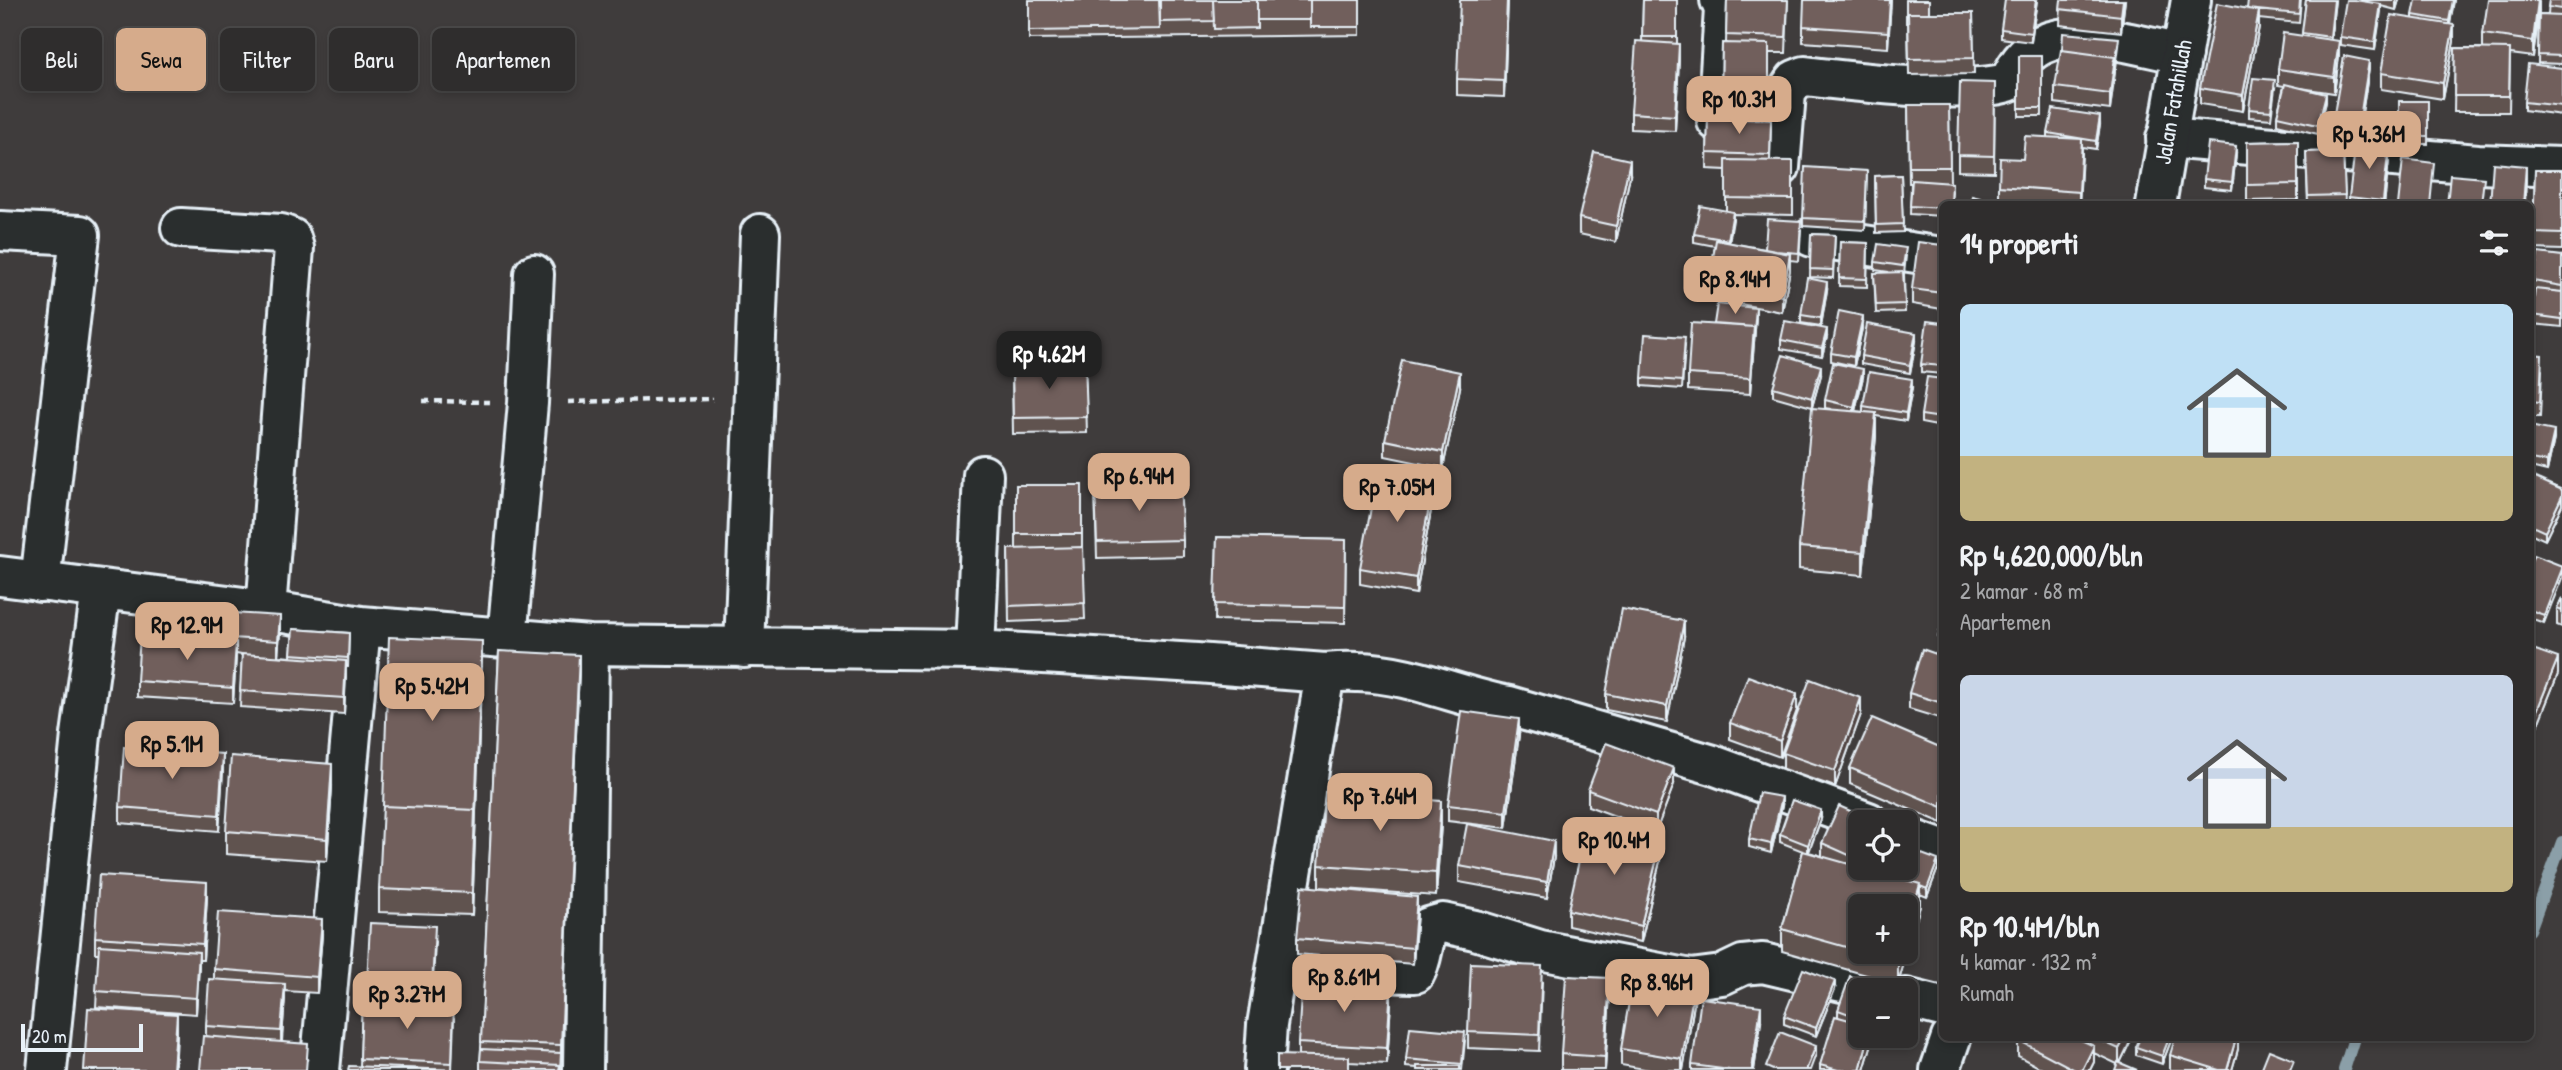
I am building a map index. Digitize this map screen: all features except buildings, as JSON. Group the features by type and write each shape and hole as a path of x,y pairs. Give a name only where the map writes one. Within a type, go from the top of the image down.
{"street":[{"path":"1717,121 1724,9 1720,0"},
{"name":"Jalan Fatahillah","path":"2157,201 2192,0"},
{"path":"1780,167 1786,93 1795,80 1805,76 1884,83 1996,85 2010,81 2013,71 2028,52 2041,44 2074,36 2182,54"},
{"path":"2166,138 2478,164 2562,167"},
{"path":"181,228 281,234 291,238 294,248 266,610"},
{"path":"0,231 80,235 40,582"},
{"path":"744,648 760,234"},
{"path":"1812,237 1939,257"},
{"path":"507,639 528,403 534,274"},
{"path":"975,650 983,475"},
{"path":"0,576 266,610 362,626 589,645 975,650 1325,673 1360,671 1405,679 1480,701 1509,706 1713,765 1848,815"},
{"path":"47,1070 81,735 101,590"},
{"path":"320,1070 362,626"},
{"path":"583,1070 589,645"},
{"path":"1264,1070 1267,1025 1325,673"},
{"path":"1918,841 1939,849"},
{"path":"1276,970 1415,973 1429,927 1443,923 1540,950 1691,979 1722,975 1744,965 1763,963 1848,983"},
{"path":"1918,1001 1939,1006"},
{"path":"1940,1070 1950,1041"}],"path":[{"path":"423,401 528,403 752,398"}],"waterway":[{"path":"2534,919 2562,842"},
{"path":"2344,1070 2353,1041"}]}
